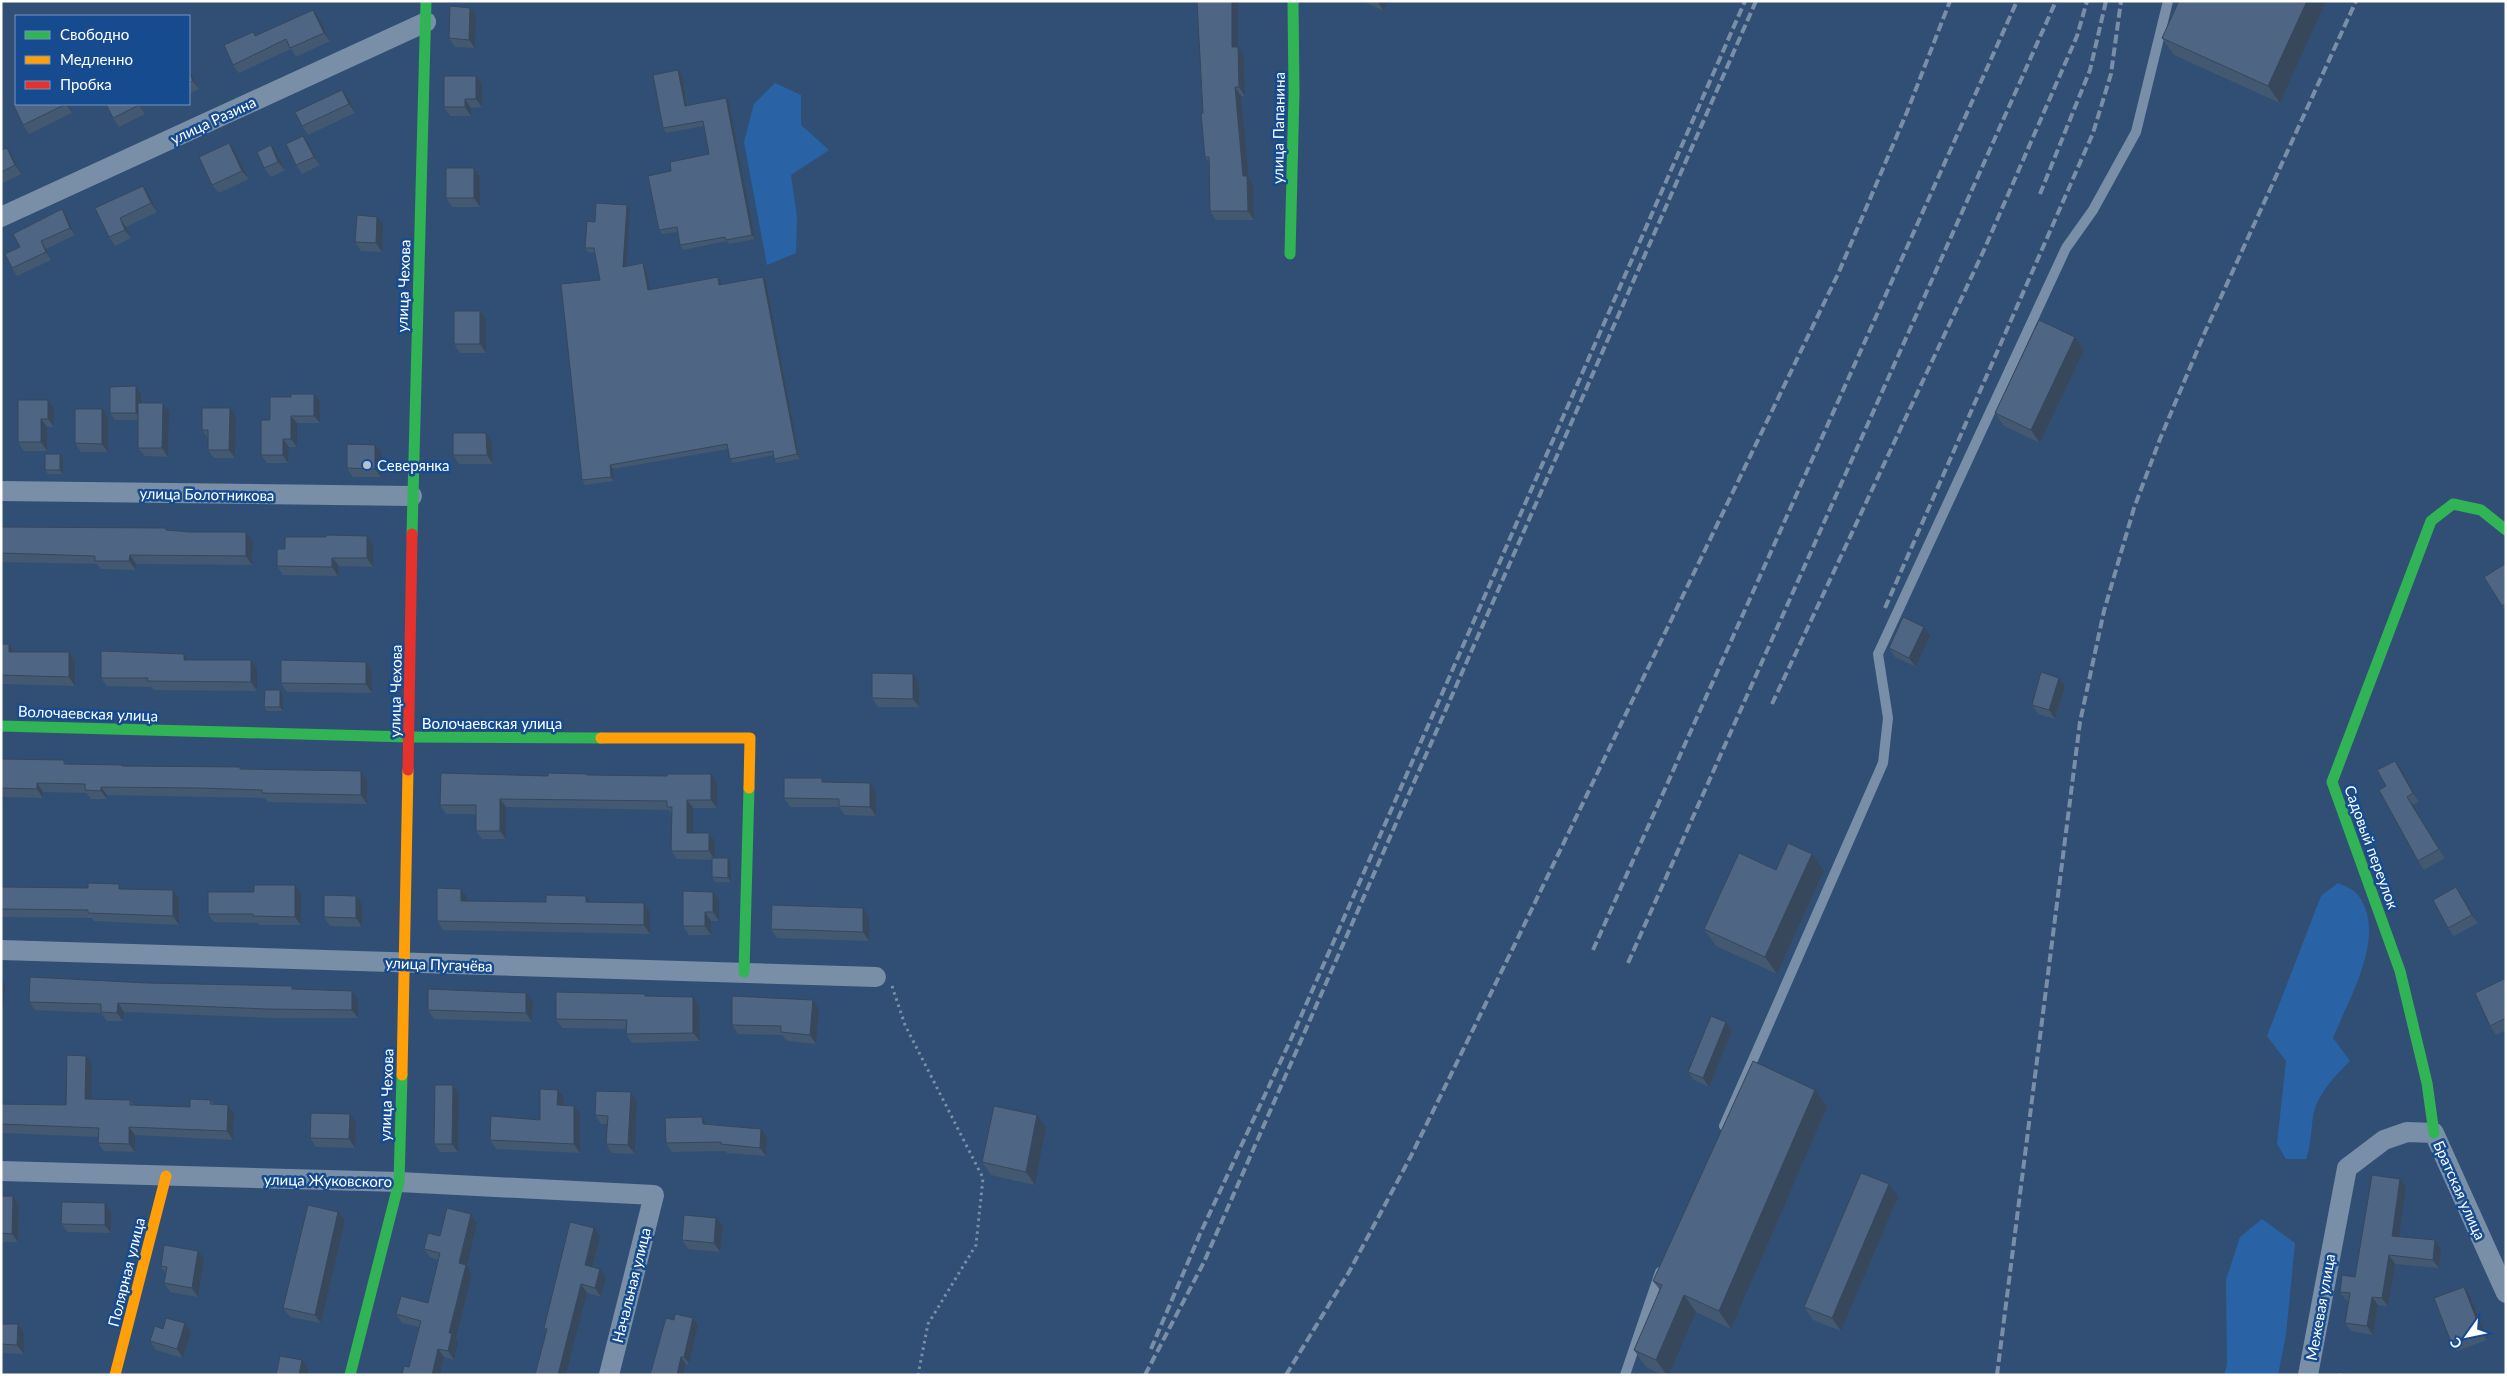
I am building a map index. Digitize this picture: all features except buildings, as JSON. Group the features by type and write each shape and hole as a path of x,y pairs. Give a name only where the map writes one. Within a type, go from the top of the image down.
{"street":[{"name":"улица Чехова","path":"350,1375 399,1182 406,963 412,496 426,1"},
{"name":"улица Папанина","path":"1290,254 1294,92 1293,1"},
{"name":"улица Разина","path":"1,218 426,22"},
{"name":"улица Болотникова","path":"1,491 412,496"},
{"name":"Садовый переулок","path":"2434,1133 2427,1083 2400,970 2332,782 2431,520 2453,504 2481,510 2506,530"},
{"name":"Волочаевская улица","path":"1,726 409,738 750,738 744,972"},
{"name":"улица Пугачёва","path":"1,950 876,977"},
{"name":"Братская улица","path":"2332,1239 2347,1168 2384,1140 2407,1132 2434,1133 2506,1293"},
{"name":"улица Жуковского","path":"1,1171 399,1182 654,1195"},
{"name":"Полярная улица","path":"115,1375 166,1176"},
{"name":"Начальная улица","path":"609,1375 654,1195"},
{"name":"Межевая улица","path":"2308,1375 2332,1239"}],"lane":[{"path":"1720,1134 1883,763 1888,718 1878,654 2066,248 2093,210 2136,132 2168,1"},
{"path":"1625,1375 1664,1261"}],"path":[{"path":"876,977 889,977 904,1025 982,1178 976,1245 928,1324 918,1375"}],"shaded area":[{"path":"775,83 801,95 801,125 829,150 791,175 797,217 796,253 767,265 744,142 754,104"},
{"path":"2338,883 2351,889 2358,895 2366,911 2369,929 2363,966 2333,1038 2350,1061 2333,1079 2318,1100 2313,1116 2306,1159 2286,1159 2277,1144 2286,1061 2267,1036 2321,896"},
{"path":"2262,1219 2295,1243 2286,1334 2278,1375 2224,1375 2227,1365 2226,1280 2240,1237"}],"railway":[{"path":"1151,1349 1200,1234 1291,1039 1745,1"},
{"path":"1145,1375 1204,1262 1756,1"},
{"path":"1286,1375 1349,1272 1411,1156 1514,946 1838,274 1907,112 1950,1"},
{"path":"1593,950 2017,1"},
{"path":"1628,963 2056,1"},
{"path":"1772,704 1984,250 2077,36 2087,1"},
{"path":"2040,194 2090,70 2106,1"},
{"path":"1885,608 2093,133 2111,74 2121,1"},
{"path":"1997,1375 2080,722 2104,611 2134,508 2160,439 2205,332 2356,1"}],"traffic: fast":[{"path":"412,534 426,1"},
{"path":"1290,254 1294,93 1293,1"},
{"path":"2434,1133 2427,1083 2400,971 2332,782 2431,521 2453,504 2481,510 2506,530"},
{"path":"1,726 409,737 601,738"},
{"path":"744,972 749,788"},
{"path":"350,1375 399,1182 402,1075"}],"traffic: slow":[{"path":"601,738 750,738 749,788"},
{"path":"402,1075 408,770"},
{"path":"115,1375 166,1176"}],"traffic: jam":[{"path":"408,770 412,534"}],"place":[{"name":"Северянка","path":"367,465"}]}
